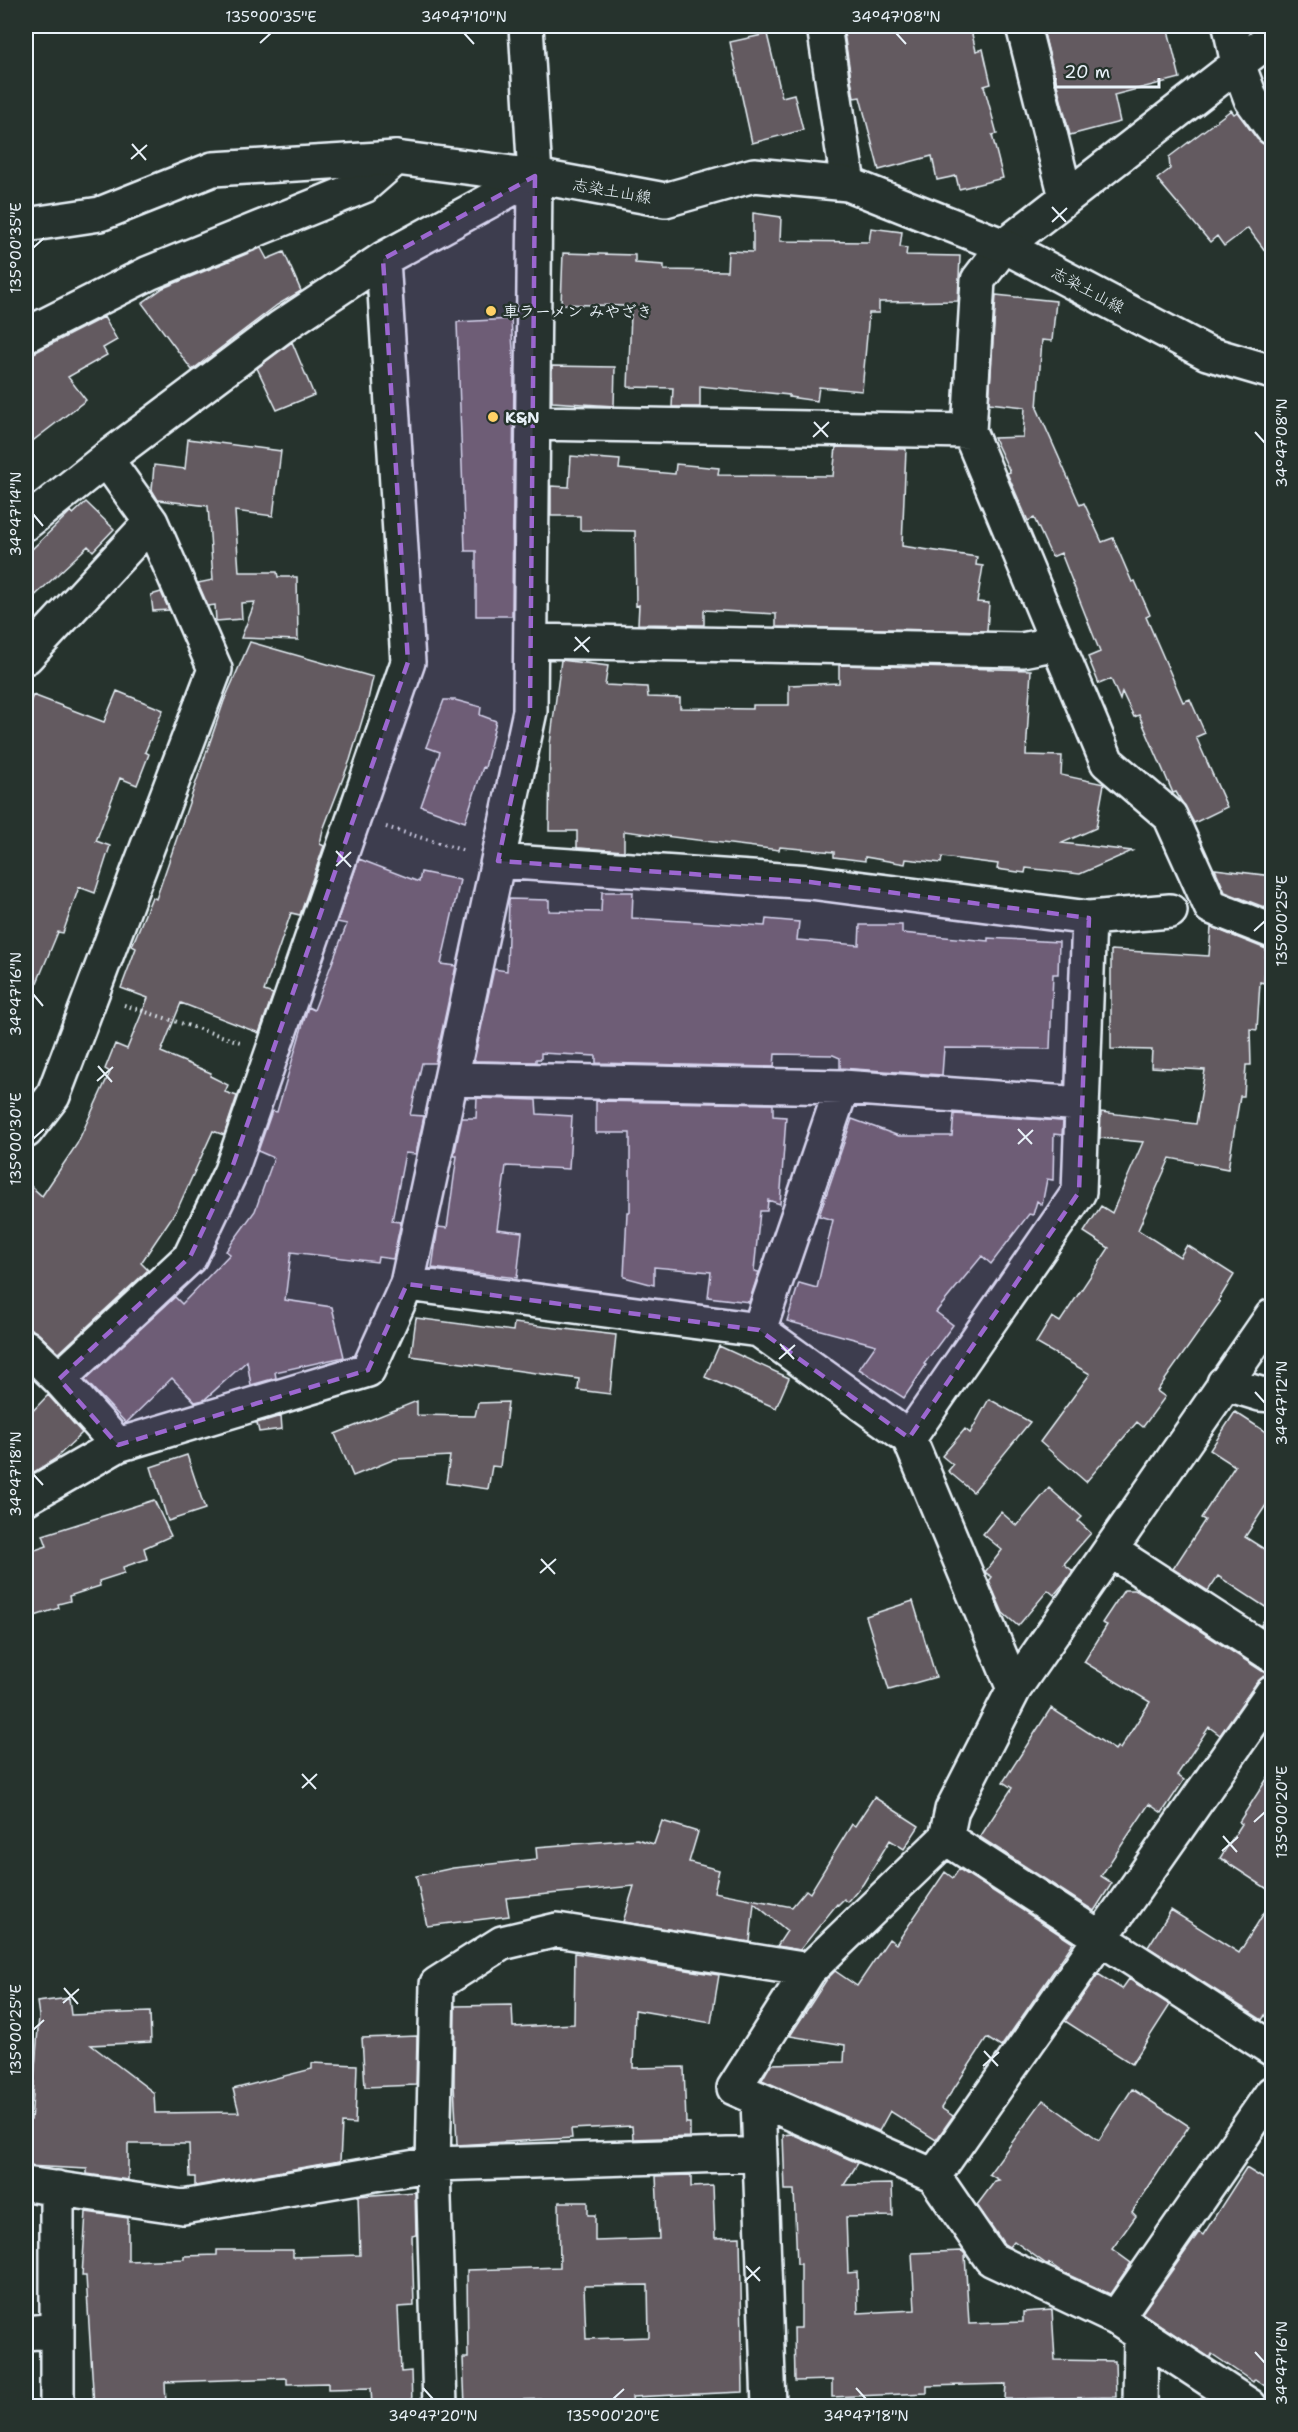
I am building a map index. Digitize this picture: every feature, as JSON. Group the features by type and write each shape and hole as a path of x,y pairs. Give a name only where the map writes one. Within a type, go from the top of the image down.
{"street":[{"path":"26,1498 118,1445 368,1370 407,1284 530,711 536,176 526,26"},
{"path":"825,26 848,184"},
{"path":"1023,26 1066,197"},
{"path":"1230,26 1238,64 1251,99 1272,128"},
{"path":"1272,38 1004,246 978,280 969,431 1107,762 1170,816 1211,907 1272,931"},
{"path":"26,335 149,273 364,186 396,158"},
{"name":"志染土山線","path":"26,225 100,214 213,170 396,158 536,176 665,200 754,176 848,184 1004,246 1206,353 1272,372"},
{"path":"26,523 106,459 281,327 383,259 536,176"},
{"path":"59,1379 190,1257 231,1171 408,662 383,259"},
{"path":"534,423 969,431"},
{"path":"26,1131 53,1096 215,669 151,522 106,459"},
{"path":"26,657 151,522"},
{"path":"531,641 1022,650 1058,643"},
{"path":"498,861 810,882 1089,918 1170,911"},
{"path":"909,1438 1079,1192 1089,918"},
{"path":"451,1079 842,1087 1082,1104"},
{"path":"759,1330 842,1087"},
{"path":"407,1284 759,1330 909,1438 1014,1689"},
{"path":"1250,2406 1129,2327 991,2259 934,2176 734,2088 809,1970 946,1838 952,1810 1014,1689 1272,1316"},
{"path":"26,1347 59,1379 118,1445"},
{"path":"1224,1383 1260,1394 1272,1395"},
{"path":"1110,1550 1272,1655"},
{"path":"934,2176 1272,1693"},
{"path":"946,1838 1272,2049"},
{"path":"440,2406 433,2164 437,1984 502,1943 557,1930 809,1970"},
{"path":"1140,2406 1129,2327 1272,2093"},
{"path":"758,2099 769,2406"},
{"path":"57,2406 41,2331 41,2186 183,2207 433,2164 760,2154"}],"path":[{"path":"354,816 498,861"},
{"path":"92,994 272,1053"}],"highlighted area":[{"path":"535,176 530,711 498,861 810,882 1089,918 1079,1192 909,1438 759,1330 407,1284 368,1370 118,1445 59,1379 190,1257 231,1171 408,662 383,259"}],"building":[{"path":"843,26 970,26 976,51 983,49 991,84 984,86 997,134 992,135 1003,178 959,189 956,176 937,180 932,156 879,170 860,97 854,98"},
{"path":"1042,26 1167,26 1180,78 1114,95 1120,122 1070,135"},
{"path":"767,34 782,97 794,94 803,130 752,143 730,42"},
{"path":"1231,110 1234,114 1237,112 1257,139 1272,147 1272,260 1248,228 1224,246 1217,236 1210,242 1157,179 1170,169 1169,157"},
{"path":"753,213 781,217 780,241 869,242 871,228 902,232 900,247 907,248 906,255 960,256 958,301 879,302 879,313 869,313 862,391 819,387 817,401 789,397 789,395 700,386 700,407 672,407 673,388 628,387 631,314 624,313 624,306 561,304 563,253 635,255 635,263 664,265 664,270 727,271 728,251 753,252"},
{"path":"261,248 267,259 284,252 301,291 277,305 192,370 142,303 163,288"},
{"path":"996,295 1056,301 1052,341 1042,340 1037,408 1080,505 1084,503 1102,542 1113,538 1132,582 1135,581 1150,615 1146,617 1183,702 1190,699 1205,733 1196,737 1227,807 1194,823 1176,792 1173,793 1139,715 1134,717 1122,692 1120,700 1111,679 1099,684 1088,657 1100,652 1061,553 1052,557 1034,518 1028,521 1007,473 1010,472 994,438 1023,437 1025,407 989,403"},
{"path":"104,317 117,340 103,348 107,355 68,377 86,400 26,446 26,357"},
{"path":"511,319 514,365 512,616 476,616 476,551 465,551 457,322"},
{"path":"292,342 314,395 277,410 257,368"},
{"path":"552,366 615,367 614,406 552,402"},
{"path":"188,439 281,451 273,516 235,511 239,572 277,572 278,577 297,577 298,640 241,638 255,602 241,603 242,619 216,621 215,605 208,606 198,583 213,580 208,506 158,500 152,490 154,465 185,469"},
{"path":"836,447 906,449 902,546 977,557 976,565 983,566 977,602 989,603 987,631 776,627 776,614 704,610 704,625 638,624 635,531 580,530 580,516 551,516 551,486 569,487 571,456 620,460 619,469 675,474 676,464 719,468 718,475 833,476"},
{"path":"86,502 114,529 93,551 88,546 26,604 26,555 71,511 73,514"},
{"path":"161,592 169,610 153,611 151,595"},
{"path":"250,642 373,677 367,704 350,760 323,830 320,844 324,846 300,915 291,913 264,991 273,994 259,1033 181,1003 161,1052 211,1073 210,1076 228,1085 225,1092 237,1096 224,1135 213,1131 178,1208 141,1263 148,1270 59,1353 39,1334 26,1326 26,1182 42,1196 77,1144 110,1072 105,1069 115,1044 127,1049 148,998 121,988 136,948 132,946 152,897 156,899 224,701"},
{"path":"561,660 608,666 605,685 647,687 648,697 680,698 680,708 753,709 753,705 789,705 789,685 839,683 839,665 1031,670 1026,755 1062,756 1061,775 1104,784 1096,828 1062,843 1132,851 1080,874 1026,868 1025,873 997,869 998,864 942,857 941,863 906,859 905,864 865,857 865,861 834,857 834,852 780,847 779,850 624,831 624,851 577,848 577,831 549,831 550,744"},
{"path":"117,691 163,710 145,752 149,754 137,785 120,778 96,841 110,846 95,893 79,887 63,933 58,932 26,1009 26,713 33,695 104,722"},
{"path":"444,700 455,700 481,707 480,715 496,721 485,768 483,767 465,822 421,806 440,752 426,747"},
{"path":"359,859 419,882 421,872 460,880 441,964 456,966 435,1063 422,1063 410,1115 424,1116 416,1154 405,1153 392,1221 401,1222 393,1259 378,1257 377,1262 291,1252 285,1300 332,1307 344,1357 275,1372 276,1378 251,1385 247,1361 204,1400 195,1402 172,1378 126,1423 85,1380 175,1297 182,1304 230,1254 226,1251 255,1211 274,1158 258,1151 272,1111 277,1112 308,1007 314,1010 347,924 337,922"},
{"path":"1215,869 1272,876 1272,908 1269,909 1225,892"},
{"path":"602,892 633,892 632,918 765,926 766,919 799,922 797,940 859,945 860,925 902,925 902,933 988,941 988,938 1059,942 1058,974 1053,974 1050,1049 944,1048 942,1075 840,1068 840,1058 833,1055 775,1054 774,1067 596,1063 596,1056 541,1053 541,1059 536,1059 536,1062 474,1061 494,969 507,971 509,899 549,900 549,911 601,912"},
{"path":"1211,927 1266,949 1264,983 1260,982 1257,1030 1250,1029 1251,1065 1246,1065 1244,1096 1240,1096 1228,1169 1170,1158 1138,1230 1180,1257 1187,1245 1234,1275 1218,1301 1220,1302 1157,1391 1165,1397 1143,1427 1137,1422 1086,1482 1040,1442 1090,1374 1036,1343 1052,1317 1060,1322 1109,1248 1084,1232 1101,1206 1112,1213 1143,1142 1100,1138 1101,1112 1196,1124 1205,1070 1151,1067 1152,1050 1111,1049 1111,950 1209,956"},
{"path":"477,1098 536,1100 537,1114 572,1116 569,1169 506,1166 497,1229 522,1232 517,1278 432,1268 438,1227 447,1228 457,1156 454,1156 462,1118 476,1118"},
{"path":"596,1101 773,1104 773,1116 786,1117 780,1204 768,1200 767,1211 760,1211 754,1271 759,1272 749,1302 708,1297 711,1272 654,1267 654,1285 624,1277 627,1212 630,1212 630,1133 596,1133"},
{"path":"954,1114 1063,1121 1062,1135 1054,1134 1053,1180 1047,1179 1042,1205 1037,1201 1033,1215 1029,1214 991,1264 982,1256 936,1312 953,1325 924,1364 926,1365 904,1398 859,1369 876,1345 787,1321 799,1283 817,1288 833,1220 819,1216 852,1119 899,1136 952,1136"},
{"path":"416,1318 513,1331 514,1323 616,1335 610,1394 578,1390 579,1379 411,1356"},
{"path":"719,1346 789,1378 776,1408 705,1377"},
{"path":"48,1395 82,1433 55,1459 26,1477 26,1418"},
{"path":"989,1399 1030,1422 973,1492 948,1471 953,1465 942,1456 965,1429 970,1433"},
{"path":"417,1401 417,1415 475,1416 478,1403 508,1402 500,1467 492,1466 488,1489 446,1483 450,1456 395,1459 353,1476 335,1434"},
{"path":"1235,1412 1272,1436 1272,1496 1245,1537 1272,1554 1272,1633 1261,1625 1270,1610 1218,1576 1208,1591 1173,1569 1205,1520 1201,1518 1235,1466 1210,1450"},
{"path":"281,1416 282,1429 259,1432 257,1423"},
{"path":"187,1455 205,1509 168,1521 151,1467"},
{"path":"1049,1488 1082,1517 1078,1521 1091,1533 1064,1564 1073,1571 1065,1582 1054,1595 1048,1590 1018,1626 1003,1613 989,1581 992,1577 985,1572 1002,1550 983,1534 1001,1512 1017,1526"},
{"path":"154,1500 171,1536 144,1548 147,1559 123,1567 124,1573 99,1581 100,1586 69,1596 70,1601 58,1604 59,1608 26,1619 26,1553 47,1546 43,1535"},
{"path":"1124,1590 1135,1590 1153,1600 1262,1671 1272,1674 1264,1676 1257,1682 1220,1735 1209,1727 1177,1775 1184,1780 1162,1813 1149,1804 1101,1876 1112,1883 1094,1911 980,1837 1012,1788 1003,1782 1051,1708 1115,1750 1117,1747 1120,1749 1150,1702 1084,1662 1107,1625 1102,1623"},
{"path":"913,1601 936,1677 889,1690 866,1616"},
{"path":"1272,1771 1272,1892 1220,1858 1242,1824 1239,1822"},
{"path":"874,1797 919,1826 904,1849 890,1840 863,1884 848,1902 844,1899 837,1904 800,1950 777,1946 787,1931 754,1903 750,1942 623,1922 634,1886 506,1898 509,1916 427,1926 416,1876 453,1868 537,1859 536,1847 637,1839 654,1844 662,1821 698,1832 689,1862 719,1870 714,1892 792,1907 806,1890 810,1893 852,1824 855,1826"},
{"path":"959,1869 1073,1943 1001,2047 987,2038 941,2108 953,2116 936,2140 890,2111 879,2131 762,2080 771,2064 844,2062 845,2045 790,2036 827,1979 835,1971 857,1986 889,1939 896,1944 945,1872 953,1878"},
{"path":"1272,1900 1272,2004 1262,2020 1148,1947 1171,1910 1239,1953"},
{"path":"575,1953 719,1975 711,2023 635,2010 633,2068 684,2067 686,2123 690,2123 690,2137 633,2139 632,2126 571,2129 572,2138 457,2145 454,2084 455,2006 512,2005 513,2027 574,2024"},
{"path":"1098,1974 1122,1989 1129,1979 1170,2005 1132,2064 1065,2021"},
{"path":"69,1998 71,2015 150,2012 151,2042 91,2045 154,2093 155,2113 239,2112 233,2089 312,2069 312,2063 357,2065 355,2124 342,2123 340,2161 195,2186 195,2177 190,2177 189,2144 128,2144 128,2180 87,2174 87,2169 26,2166 26,2120 31,2120 39,2016 37,2002"},
{"path":"417,2036 416,2085 365,2087 362,2038"},
{"path":"1132,2089 1189,2126 1132,2212 1136,2216 1112,2249 1131,2263 1110,2294 1062,2272 1049,2263 1049,2266 1014,2241 1009,2247 1004,2244 977,2205 995,2181 999,2180 989,2174 1043,2100 1099,2140"},
{"path":"792,2134 858,2163 844,2185 892,2184 893,2216 846,2217 848,2273 857,2272 858,2313 915,2310 912,2253 962,2251 965,2254 969,2324 1023,2322 1023,2312 1052,2310 1055,2360 1115,2361 1116,2397 1005,2399 1006,2384 927,2386 927,2393 832,2397 832,2380 795,2381 794,2328 801,2328 801,2264 797,2264 794,2190 785,2190 783,2135"},
{"path":"1246,2168 1272,2184 1272,2391 1255,2379 1253,2382 1212,2354 1210,2358 1142,2313 1199,2232 1203,2235"},
{"path":"691,2175 691,2187 713,2186 715,2238 740,2237 743,2392 632,2397 633,2403 591,2404 591,2406 560,2406 560,2399 504,2400 504,2404 465,2406 463,2358 468,2358 467,2270 560,2267 559,2202 588,2202 588,2215 595,2215 595,2241 659,2239 656,2176","holes":["648,2285 649,2337 586,2339 584,2286"]},
{"path":"415,2192 416,2235 412,2236 414,2306 398,2307 401,2372 411,2371 412,2404 372,2406 371,2388 328,2389 328,2383 287,2384 287,2378 165,2382 166,2404 94,2406 86,2276 82,2276 86,2212 128,2218 128,2261 217,2255 217,2250 293,2250 293,2257 360,2255 358,2196"}],"place":[{"name":"車ラーメン みやざき","path":"491,311"},
{"name":"K&N","path":"493,417"}]}
